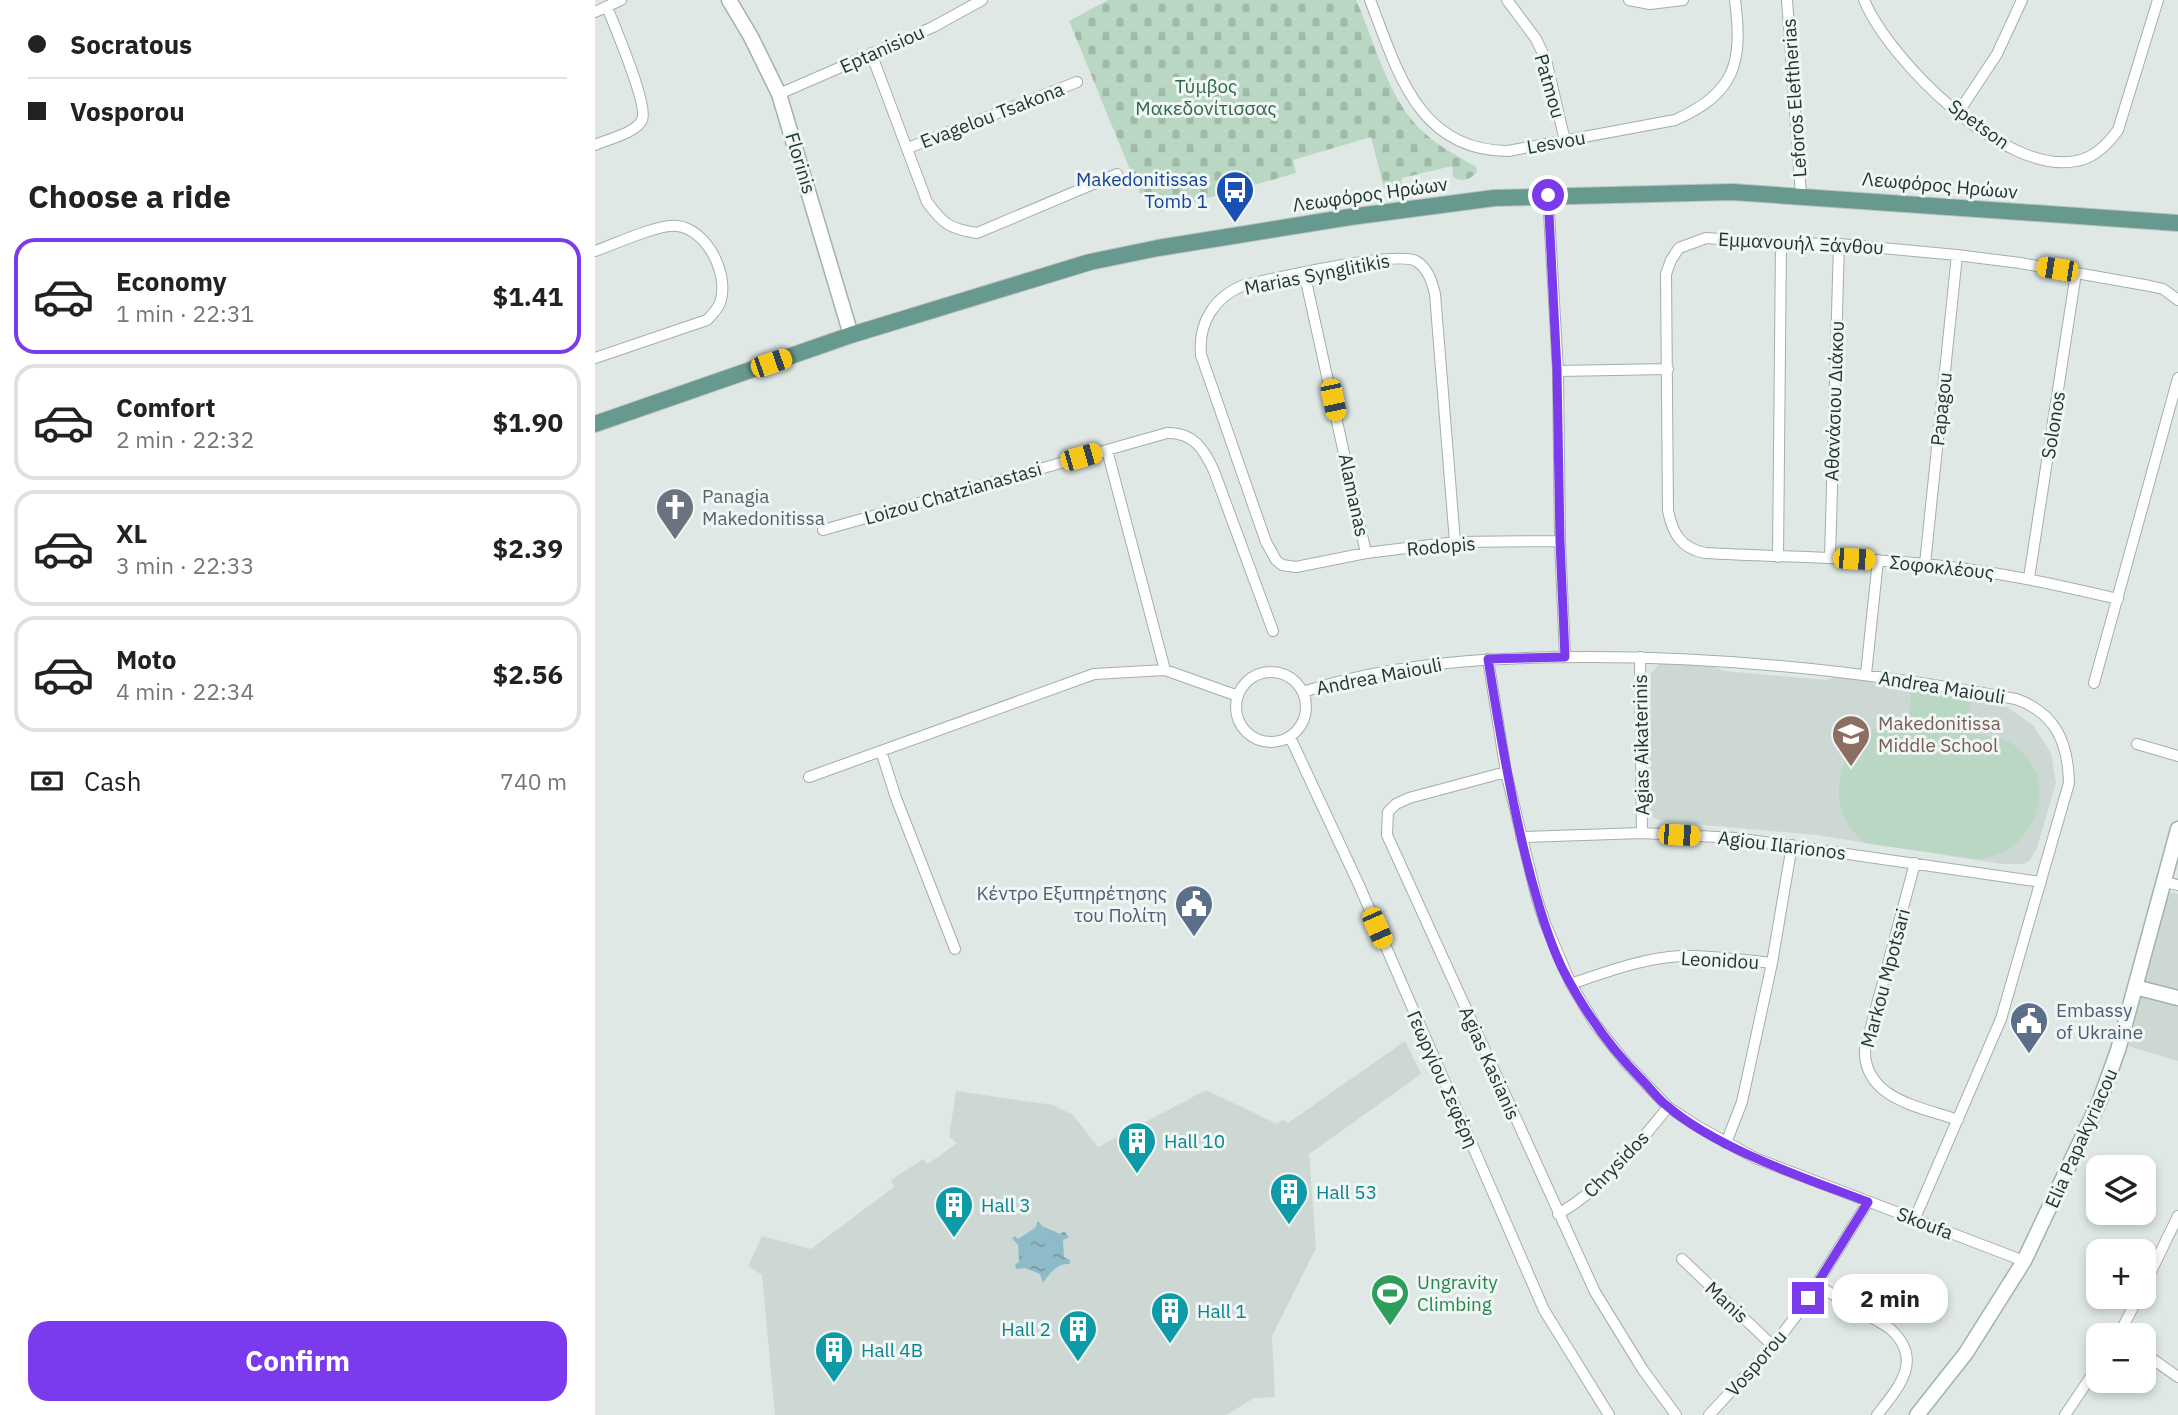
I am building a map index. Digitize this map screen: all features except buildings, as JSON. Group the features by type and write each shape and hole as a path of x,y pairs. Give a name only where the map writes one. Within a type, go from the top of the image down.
{"main road":[{"name":"Florinis","path":"729,0 779,94 851,335"},
{"name":"Λεωφόρος Ηρώων","path":"595,424 851,335 1090,262 1158,248 1350,217 1495,198 1732,191 2178,223"},
{"name":"Elia Papakyriacou","path":"1917,1415 1966,1353 2024,1261 2100,1100 2171,884 2178,829"},
{"path":"2135,987 2178,998"}],"street":[{"path":"595,12 621,0"},
{"name":"Eptanisiou","path":"779,94 933,27 982,0"},
{"name":"Lesvou","path":"1370,0 1402,80 1423,114 1437,127 1464,142 1494,151 1508,151 1675,120 1708,102 1721,90 1733,72 1739,33 1735,0"},
{"name":"Patmou","path":"1507,0 1536,39 1546,60 1565,141"},
{"path":"1629,0 1650,4 1682,0"},
{"name":"Leforos Eleftherias","path":"1787,0 1801,195"},
{"name":"Spetson","path":"1864,0 1879,29 1900,57 1958,113 1997,142 2021,153 2062,163 2088,158 2110,142 2118,130 2158,0"},
{"path":"1958,113 1997,54 2022,0"},
{"path":"595,145 634,128 644,116 641,99 607,6"},
{"path":"871,53 927,202 940,220 956,230 977,233 1117,174"},
{"name":"Evagelou Tsakona","path":"908,148 1077,82"},
{"path":"1548,195 1557,371 1565,657"},
{"path":"595,251 662,228 675,225 687,228 698,233 713,256 721,282 721,295 714,313 707,320 595,358"},
{"name":"Εμμανουήλ Ξάνθου","path":"1681,543 1668,511 1666,274 1679,248 1706,238 1839,244 1958,255 2150,286 2163,289 2178,300"},
{"path":"1778,557 1781,243"},
{"name":"Αθανάσιου Διάκου","path":"1830,558 1839,244"},
{"name":"Papagou","path":"1925,564 1958,255"},
{"name":"Marias Synglitikis","path":"1282,565 1266,542 1204,366 1200,341 1207,318 1225,295 1244,285 1304,272 1398,258 1416,261 1427,273 1435,294 1455,542"},
{"name":"Alamanas","path":"1304,272 1366,554"},
{"name":"Solonos","path":"2029,578 2076,272"},
{"path":"1557,371 1668,369"},
{"path":"2094,683 2178,379"},
{"name":"Loizou Chatzianastasi","path":"823,530 1167,433 1177,433 1198,443 1207,454 1273,631"},
{"path":"1107,450 1165,670"},
{"name":"Rodopis","path":"1282,565 1303,567 1366,554 1455,542 1560,541"},
{"name":"Σοφοκλέους","path":"1681,543 1689,549 1705,553 1925,564 2029,578 2118,599"},
{"path":"1866,674 1878,560"},
{"name":"Andrea Maiouli","path":"1303,692 1380,672 1455,661 1640,657 1866,674 2016,699 2037,709 2063,740 2069,764 2069,783 2001,1019 1915,1218"},
{"name":"Agias Aikaterinis","path":"1640,657 1642,833"},
{"name":"Skoufa","path":"1488,659 1506,772 1541,911 1553,946 1571,984 1611,1046 1668,1107 1726,1143 1755,1158 2024,1261"},
{"path":"809,777 1094,674 1165,670 1238,696"},
{"path":"1272,672 1291,678 1303,692 1306,712 1303,721 1290,737 1270,742 1250,735 1238,718 1238,696 1243,686 1251,679 1272,672"},
{"name":"Γεωργίου Σεφέρη","path":"1290,737 1327,814 1544,1310 1609,1415"},
{"path":"2137,744 2178,756"},
{"path":"881,751 896,798 955,948"},
{"name":"Agias Kasianis","path":"1506,772 1409,798 1396,804 1388,812 1386,825 1391,848 1595,1292 1622,1338 1676,1415"},
{"name":"Agiou Ilarionos","path":"1521,837 1642,833 1735,838 2041,883"},
{"path":"1772,963 1792,845"},
{"name":"Markou Mpotsari","path":"1915,863 1865,1049 1866,1064 1870,1077 1889,1095 1958,1120"},
{"name":"Leonidou","path":"1571,984 1620,968 1678,956 1772,963 1742,1102 1726,1143"},
{"name":"Chrysidos","path":"1558,1214 1593,1191 1629,1156 1668,1107"},
{"name":"Vosporou","path":"1709,1415 1773,1346 1817,1284 1868,1202"},
{"path":"2156,1267 2174,1238 2178,1216"},
{"name":"Manis","path":"1682,1259 1773,1346"},
{"path":"1817,1284 1888,1327 1903,1343 1907,1357 1906,1373 1878,1415"},
{"path":"2156,1361 2178,1377"},
{"path":"2065,1415 2086,1384"}],"shaded area":[{"name":"Makedonitissa Middle School","path":"1660,663 1713,666 1724,671 1827,680 1837,676 2007,707 2033,725 2051,753 2056,783 2037,848 2030,860 2023,864 2002,864 1816,835 1661,821 1652,817 1648,808 1651,673"},
{"path":"2168,892 2178,894 2178,1061 2128,1046"},
{"path":"1405,1041 1421,1074 1309,1154 1316,1248 1272,1336 1275,1397 1254,1398 1226,1415 775,1415 762,1275 748,1266 762,1236 811,1249 894,1187 891,1180 923,1159 928,1164 957,1143 949,1137 956,1091 1053,1105 1073,1115 1098,1147 1206,1090 1277,1124 1283,1120 1288,1123"}],"green space":[{"name":"Τύμβος Μακεδονίτισσας","path":"1108,0 1356,0 1389,83 1407,114 1431,139 1476,167 1477,172 1460,180 1453,177 1452,166 1402,178 1401,186 1396,192 1388,193 1384,188 1371,137 1293,160 1296,173 1159,212 1157,205 1146,193 1140,194 1069,21"},
{"path":"1912,689 1971,700 1967,733 2003,739 2014,745 2029,760 2037,777 2040,795 2036,814 2027,830 2014,844 1997,854 1977,859 1864,843 1846,821 1839,795 1840,779 1851,749 1874,729 1890,724 1907,724"}],"water":[{"path":"1038,1221 1042,1226 1060,1234 1064,1231 1069,1237 1063,1240 1064,1257 1070,1260 1070,1264 1058,1267 1043,1283 1040,1274 1025,1268 1016,1269 1015,1265 1019,1262 1018,1245 1012,1238 1015,1236 1018,1239 1035,1228"}],"place":[{"name":"Makedonitissas Tomb 1","path":"1235,224"},
{"name":"Panagia Makedonitissa","path":"675,541"},
{"name":"Makedonitissa Middle School","path":"1851,768"},
{"name":"Κέντρο Εξυπηρέτησης του Πολίτη","path":"1194,938"},
{"name":"Embassy of Ukraine","path":"2029,1055"},
{"name":"Hall 10","path":"1137,1175"},
{"name":"Hall 53","path":"1289,1226"},
{"name":"Hall 3","path":"954,1239"},
{"name":"Ungravity Climbing","path":"1390,1327"},
{"name":"Hall 1","path":"1170,1345"},
{"name":"Hall 2","path":"1078,1363"},
{"name":"Hall 4B","path":"834,1384"}],"route":[{"path":"1548,195 1557,371 1565,657 1488,659 1506,772 1521,837 1537,899 1561,966 1595,1024 1626,1063 1668,1107 1697,1126 1755,1158 1868,1202 1808,1298"}]}
